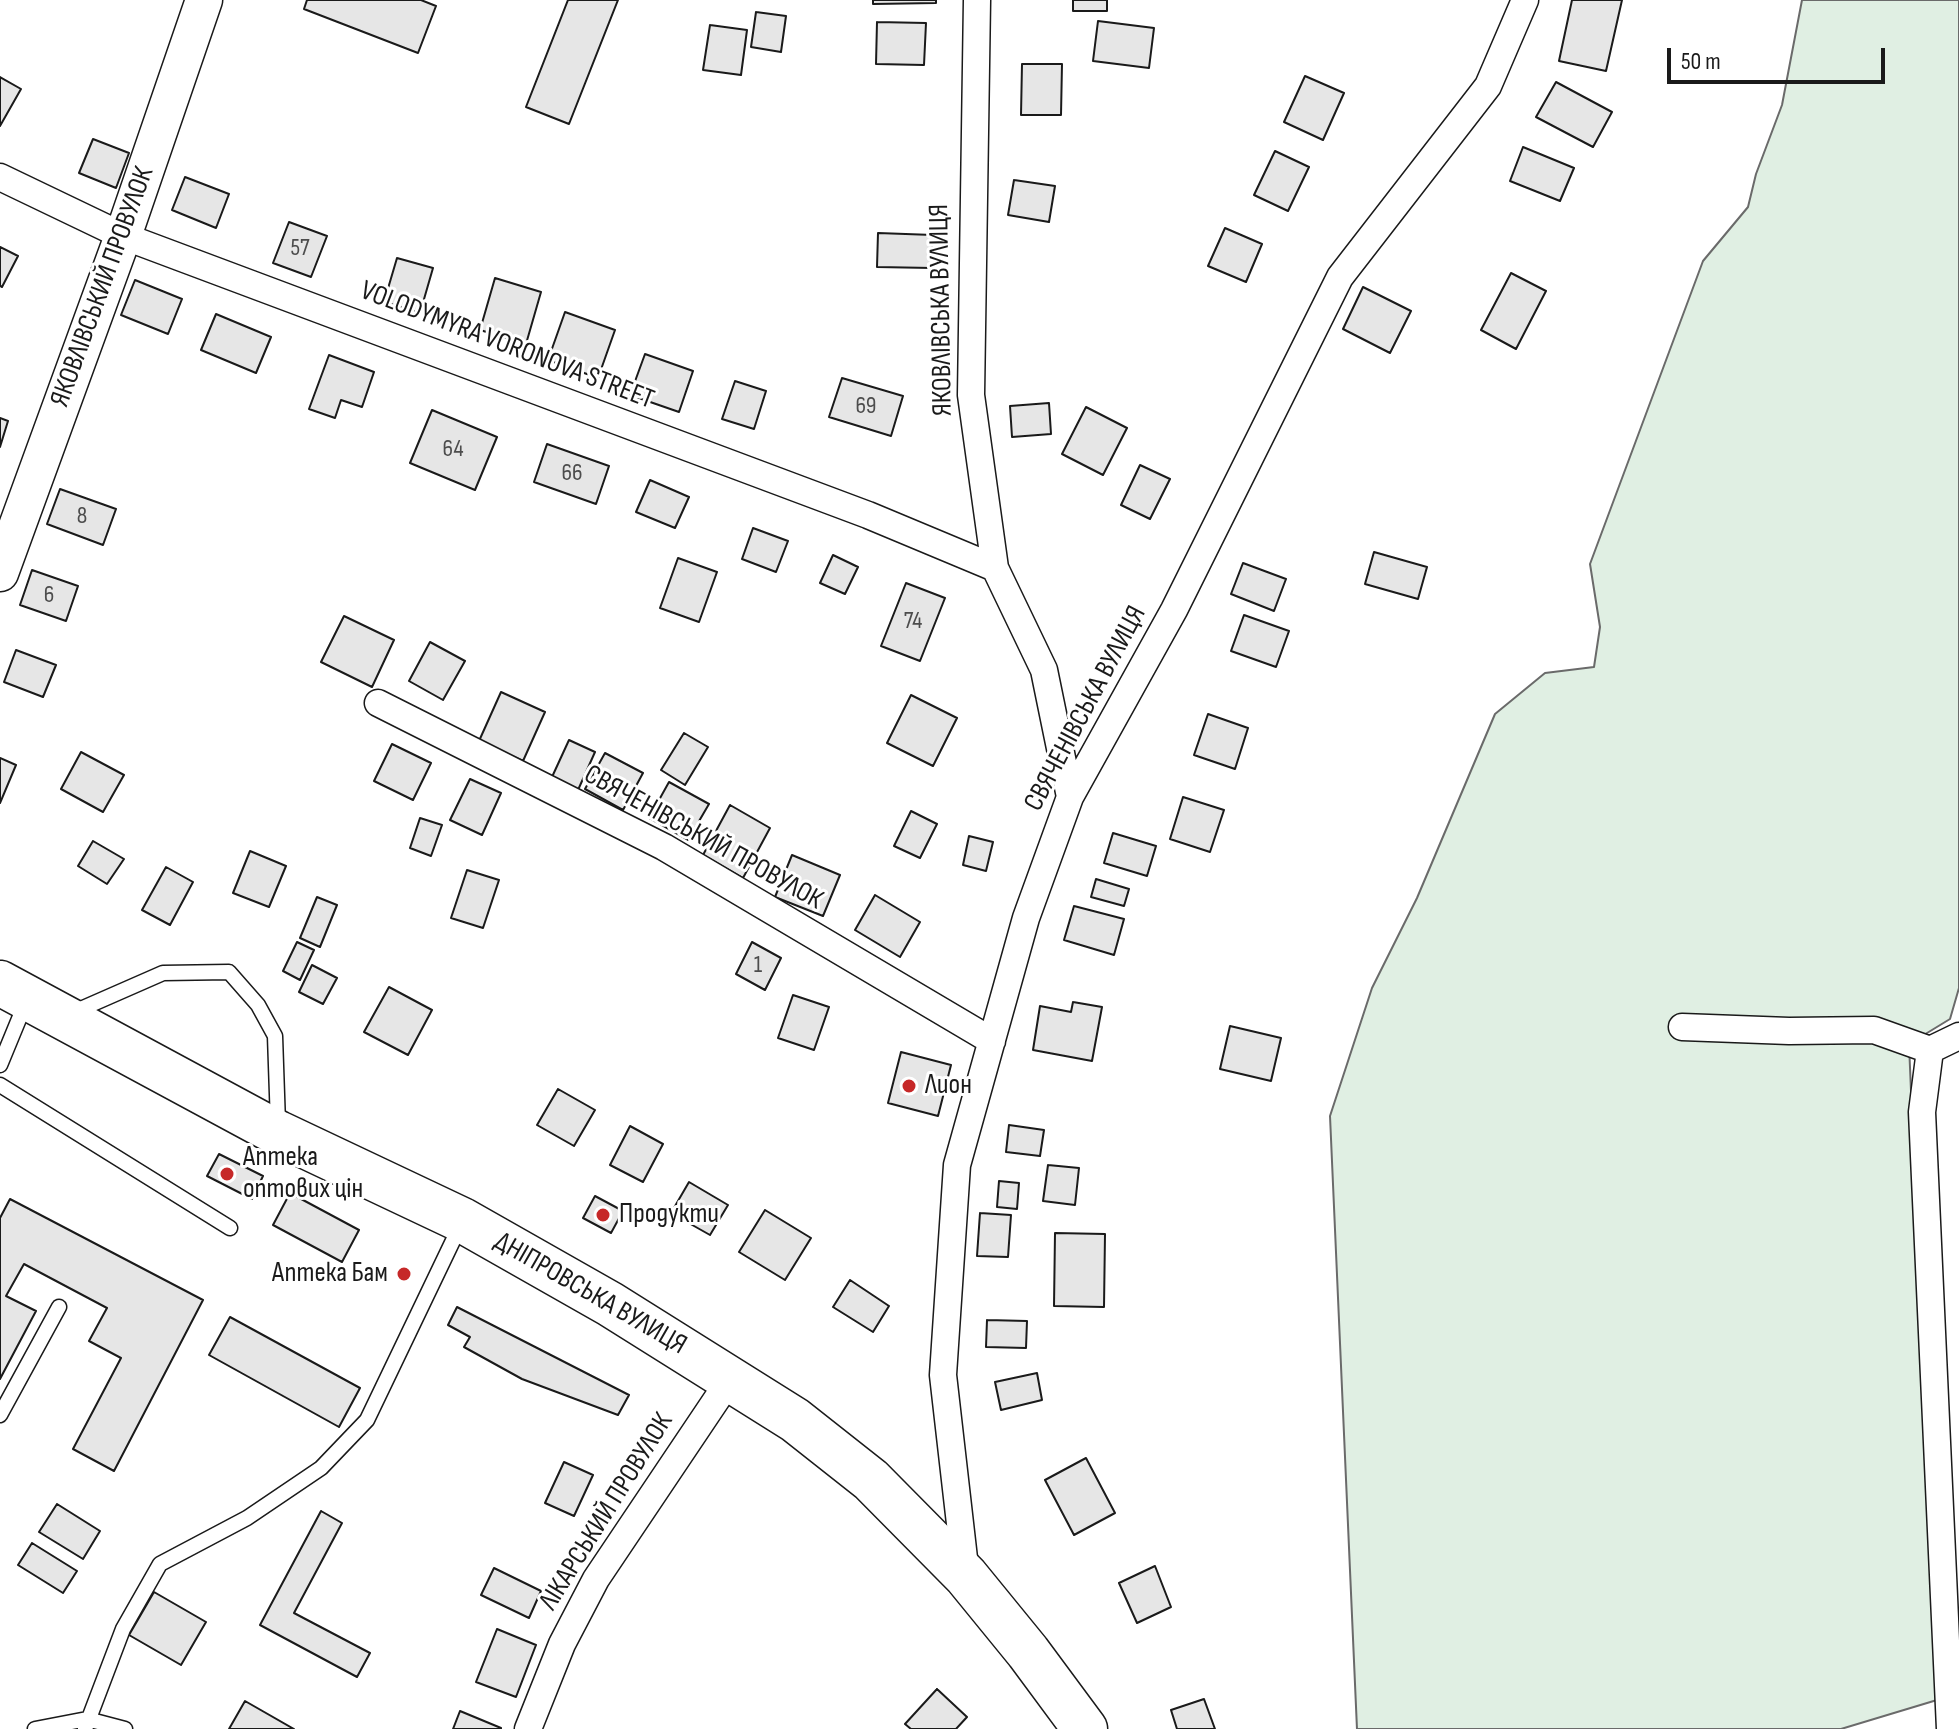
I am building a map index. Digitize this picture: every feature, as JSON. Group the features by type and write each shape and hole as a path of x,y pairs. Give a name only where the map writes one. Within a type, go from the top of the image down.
{"highway":[{"name":"ДНІПРОВСЬКА ВУЛИЦЯ","path":"30,999 278,1133 462,1220 610,1304 795,1420 871,1480 966,1576 1085,1729"}],"street":[{"name":"ЯКОВЛІВСЬКИЙ ПРОВУЛОК","path":"0,573 123,236 204,0"},
{"name":"ЯКОВЛІВСЬКА ВУЛИЦЯ","path":"977,0 971,395 995,568 1044,670 1070,797"},
{"name":"СВЯЧЕНІВСЬКА ВУЛИЦЯ","path":"966,1576 943,1375 957,1165 1026,918 1070,797 1174,610 1340,277 1488,86 1525,0"},
{"name":"VOLODYMYRA VORONOVA STREET","path":"0,177 123,236 868,515 995,568"},
{"name":"СВЯЧЕНІВСЬКИЙ ПРОВУЛОК","path":"378,703 664,847 992,1041"},
{"path":"1682,1027 1874,1030 1930,1050 1959,1036"},
{"path":"1930,1050 1922,1112 1950,1729"},
{"name":"ЛІКАРСЬКИЙ ПРОВУЛОК","path":"528,1729 562,1644 596,1579 731,1378"}],"lane":[{"path":"0,1065 30,999 163,973 229,972 258,1005 275,1036 278,1133"},
{"path":"0,1085 230,1228"},
{"path":"86,1724 123,1629 160,1564 247,1518 321,1468 367,1420 462,1220"},
{"path":"0,1415 59,1307"},
{"path":"35,1729 86,1724 125,1729"}],"green space":[{"path":"1802,0 1959,0 1959,988 1950,1019 1909,1044 1937,1700 1841,1729 1357,1729 1330,1116 1372,988 1417,898 1495,714 1545,673 1594,667 1600,627 1590,564 1703,261 1748,207 1756,174 1782,105"}],"building":[{"path":"307,0 421,0 436,6 418,53 304,9"},
{"path":"568,0 618,0 569,124 526,107"},
{"path":"873,0 936,0 936,3 873,4"},
{"path":"1073,0 1107,0 1107,11 1073,11"},
{"path":"1572,0 1622,0 1606,71 1559,61"},
{"path":"756,12 786,16 781,52 751,47"},
{"path":"1098,21 1154,28 1149,68 1093,61"},
{"path":"877,22 926,23 924,65 876,64"},
{"path":"710,25 747,30 741,75 703,70"},
{"path":"1022,64 1062,64 1061,115 1021,115"},
{"path":"1305,76 1344,93 1323,140 1284,122"},
{"path":"0,77 21,89 0,126"},
{"path":"1556,82 1612,112 1593,147 1536,117"},
{"path":"93,139 129,153 116,188 79,173"},
{"path":"1523,147 1574,168 1560,201 1510,181"},
{"path":"1275,151 1309,167 1288,211 1254,195"},
{"path":"185,177 229,194 216,228 172,210"},
{"path":"1014,180 1055,186 1049,222 1008,215"},
{"path":"289,222 327,236 311,277 273,263"},
{"path":"1225,228 1262,244 1246,282 1208,266"},
{"path":"878,233 933,235 932,268 877,267"},
{"path":"0,247 18,256 2,287 0,286"},
{"path":"397,258 433,268 420,313 384,302"},
{"path":"1511,273 1546,291 1516,349 1481,330"},
{"path":"495,278 541,292 526,344 480,330"},
{"path":"135,280 182,299 168,334 121,315"},
{"path":"1363,287 1411,311 1390,353 1343,329"},
{"path":"565,312 615,330 598,378 548,360"},
{"path":"216,314 271,337 256,373 201,350"},
{"path":"645,354 693,371 679,412 630,395"},
{"path":"329,355 374,372 362,407 341,400 335,418 309,409"},
{"path":"842,378 903,396 891,436 829,417"},
{"path":"735,381 766,391 754,429 722,419"},
{"path":"1049,403 1051,434 1012,437 1010,406"},
{"path":"1086,407 1127,428 1103,475 1062,454"},
{"path":"432,410 497,437 475,490 410,463"},
{"path":"0,418 8,421 0,447"},
{"path":"547,444 609,466 596,504 534,482"},
{"path":"1140,465 1170,479 1150,519 1121,505"},
{"path":"650,480 689,497 675,528 636,512"},
{"path":"60,489 116,509 103,545 47,524"},
{"path":"753,528 788,541 776,572 742,559"},
{"path":"1374,552 1427,567 1418,599 1365,584"},
{"path":"833,555 858,567 845,594 820,583"},
{"path":"678,558 717,572 699,622 660,608"},
{"path":"1243,563 1286,579 1274,611 1231,594"},
{"path":"32,570 78,586 66,621 20,605"},
{"path":"906,583 945,598 920,661 881,646"},
{"path":"1244,615 1289,631 1276,667 1231,651"},
{"path":"344,616 394,640 372,687 321,662"},
{"path":"430,642 465,661 443,700 409,681"},
{"path":"16,650 56,665 43,697 4,682"},
{"path":"501,692 545,712 523,761 479,741"},
{"path":"911,695 957,718 933,766 887,743"},
{"path":"1208,714 1248,728 1235,769 1194,755"},
{"path":"684,733 708,747 685,785 661,770"},
{"path":"569,740 595,752 578,790 552,777"},
{"path":"392,744 431,763 413,800 374,781"},
{"path":"81,752 124,775 103,812 61,789"},
{"path":"605,753 643,773 623,810 585,789"},
{"path":"0,758 16,765 0,803"},
{"path":"470,779 501,793 482,835 450,820"},
{"path":"669,782 709,804 688,840 649,818"},
{"path":"1183,797 1224,810 1210,852 1170,839"},
{"path":"730,805 770,828 743,878 703,855"},
{"path":"911,811 937,824 920,858 894,846"},
{"path":"420,818 442,825 431,856 410,848"},
{"path":"1113,833 1156,846 1147,876 1104,863"},
{"path":"969,836 993,842 986,871 963,865"},
{"path":"93,841 124,859 107,884 78,866"},
{"path":"250,851 286,866 269,907 233,893"},
{"path":"792,855 840,875 823,916 775,897"},
{"path":"166,867 193,882 170,925 142,910"},
{"path":"467,870 499,880 483,928 451,918"},
{"path":"1096,879 1129,889 1124,906 1091,897"},
{"path":"875,895 920,922 900,957 855,930"},
{"path":"317,897 337,905 320,947 300,938"},
{"path":"1074,906 1124,919 1114,955 1064,940"},
{"path":"297,942 314,950 300,980 283,971"},
{"path":"752,942 781,958 765,990 736,974"},
{"path":"312,965 337,978 323,1004 299,992"},
{"path":"389,987 432,1010 408,1055 364,1032"},
{"path":"793,995 829,1007 814,1050 778,1038"},
{"path":"1073,1002 1102,1007 1092,1061 1033,1050 1040,1006 1071,1012"},
{"path":"1230,1026 1281,1038 1271,1081 1220,1069"},
{"path":"901,1052 951,1065 938,1116 888,1103"},
{"path":"558,1089 595,1110 574,1146 537,1125"},
{"path":"1009,1125 1044,1130 1040,1156 1006,1152"},
{"path":"630,1126 663,1144 643,1182 610,1165"},
{"path":"219,1154 263,1176 252,1199 207,1176"},
{"path":"1048,1165 1079,1168 1075,1205 1043,1201"},
{"path":"999,1181 1019,1183 1017,1209 997,1207"},
{"path":"689,1182 728,1205 710,1235 671,1213"},
{"path":"290,1193 359,1230 342,1262 273,1225"},
{"name":"Продукти","path":"595,1196 623,1211 611,1233 583,1218"},
{"path":"10,1199 203,1300 114,1471 73,1449 121,1358 89,1341 107,1308 24,1264 6,1296 36,1311 0,1379 0,1218"},
{"path":"765,1210 811,1238 785,1280 739,1252"},
{"path":"980,1213 1011,1215 1008,1257 977,1256"},
{"path":"1055,1233 1105,1234 1104,1307 1054,1306"},
{"path":"850,1280 889,1306 873,1332 833,1307"},
{"path":"457,1307 629,1395 618,1415 522,1379 464,1347 470,1337 448,1325"},
{"path":"230,1317 360,1388 339,1427 209,1355"},
{"path":"987,1320 1027,1321 1026,1348 986,1347"},
{"path":"1037,1373 1042,1400 1001,1410 995,1382"},
{"path":"1086,1458 1115,1513 1074,1535 1045,1480"},
{"path":"564,1462 593,1475 574,1516 545,1503"},
{"path":"57,1504 100,1531 83,1559 39,1532"},
{"path":"321,1511 342,1523 294,1613 370,1653 357,1677 260,1625"},
{"path":"32,1543 77,1571 63,1593 18,1565"},
{"path":"1155,1566 1171,1607 1137,1623 1119,1583"},
{"path":"494,1568 541,1591 529,1618 481,1595"},
{"path":"154,1592 206,1622 181,1665 129,1635"},
{"path":"497,1629 536,1645 516,1697 476,1682"},
{"path":"937,1689 967,1717 956,1729 911,1729 905,1724"},
{"path":"1204,1699 1215,1729 1177,1729 1171,1710"},
{"path":"245,1701 294,1729 229,1729"},
{"path":"460,1711 501,1728 501,1729 453,1729"}],"place":[{"name":"Лион","path":"909,1086"},
{"name":"Аптека оптових цін","path":"227,1174"},
{"name":"Продукти","path":"603,1215"},
{"name":"Аптека Бам","path":"404,1274"}]}
